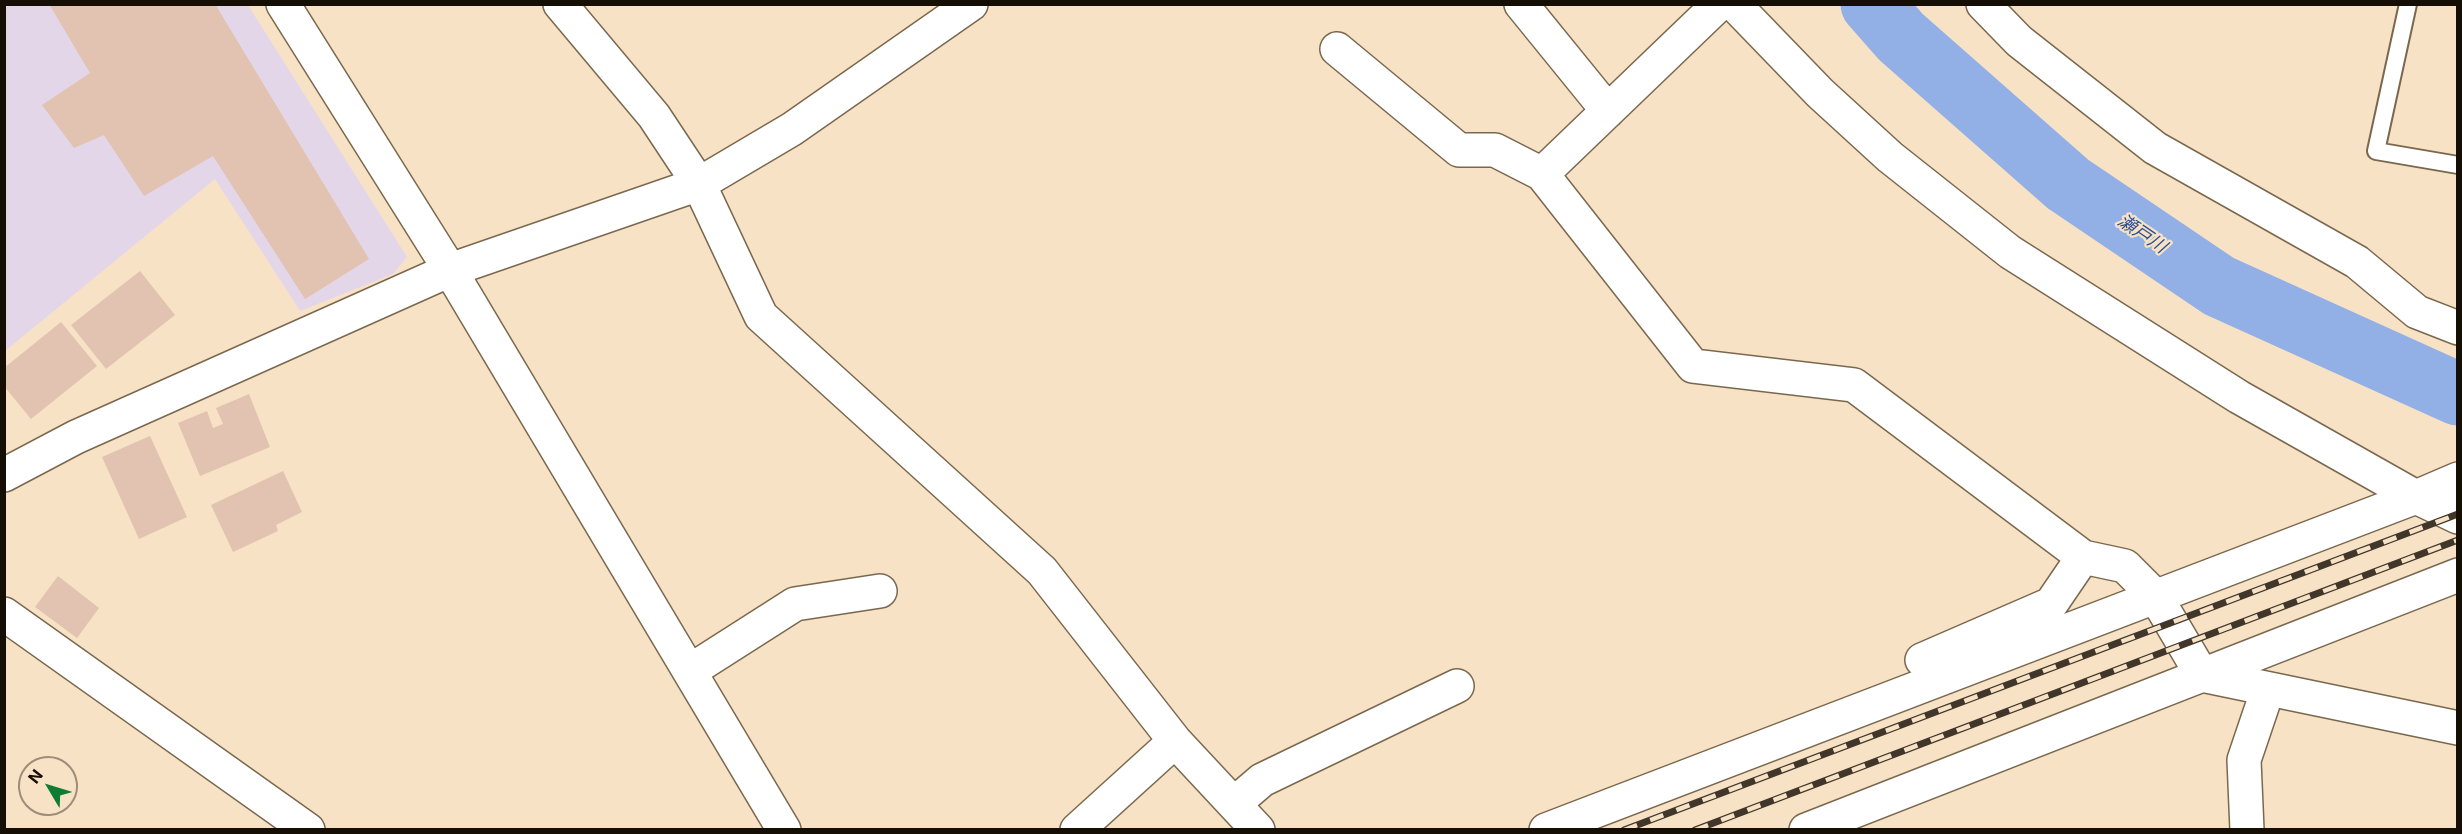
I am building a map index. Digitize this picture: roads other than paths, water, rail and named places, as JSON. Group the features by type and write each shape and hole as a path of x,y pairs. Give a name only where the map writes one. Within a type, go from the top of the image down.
{"street":[{"path":"283,4 450,270 784,830"},
{"path":"560,4 654,116 699,184 761,316 1042,571 1175,741 1258,830"},
{"path":"4,475 76,437 450,270 699,184 792,129 971,4"},
{"path":"1521,4 1608,111"},
{"path":"1542,174 1719,4"},
{"path":"1734,4 1820,93 1890,158 2010,252 2238,397 2416,497 2457,517"},
{"path":"1983,4 2019,41 2155,148 2357,262 2417,312 2457,328"},
{"path":"1337,50 1459,150 1495,150 1542,174 1693,366 1854,385 2083,557 2125,566 2156,597 2202,675 2457,728"},
{"path":"1546,830 2416,497 2457,479"},
{"path":"1922,660 2051,604 2083,557"},
{"path":"1806,830 2457,574"},
{"path":"690,671 795,604 880,591"},
{"path":"4,614 275,820 308,830"},
{"path":"1234,804 1262,780 1457,686"},
{"path":"2247,830 2244,760 2268,689"},
{"path":"1077,830 1175,741"}],"lane":[{"path":"2408,4 2376,151 2457,165"}],"waterway":[{"name":"瀬戸川","path":"1872,4 1901,37 2068,184 2219,286 2458,394"}],"railway":[{"path":"1624,830 2458,514"},
{"path":"1695,830 2458,540"}]}
